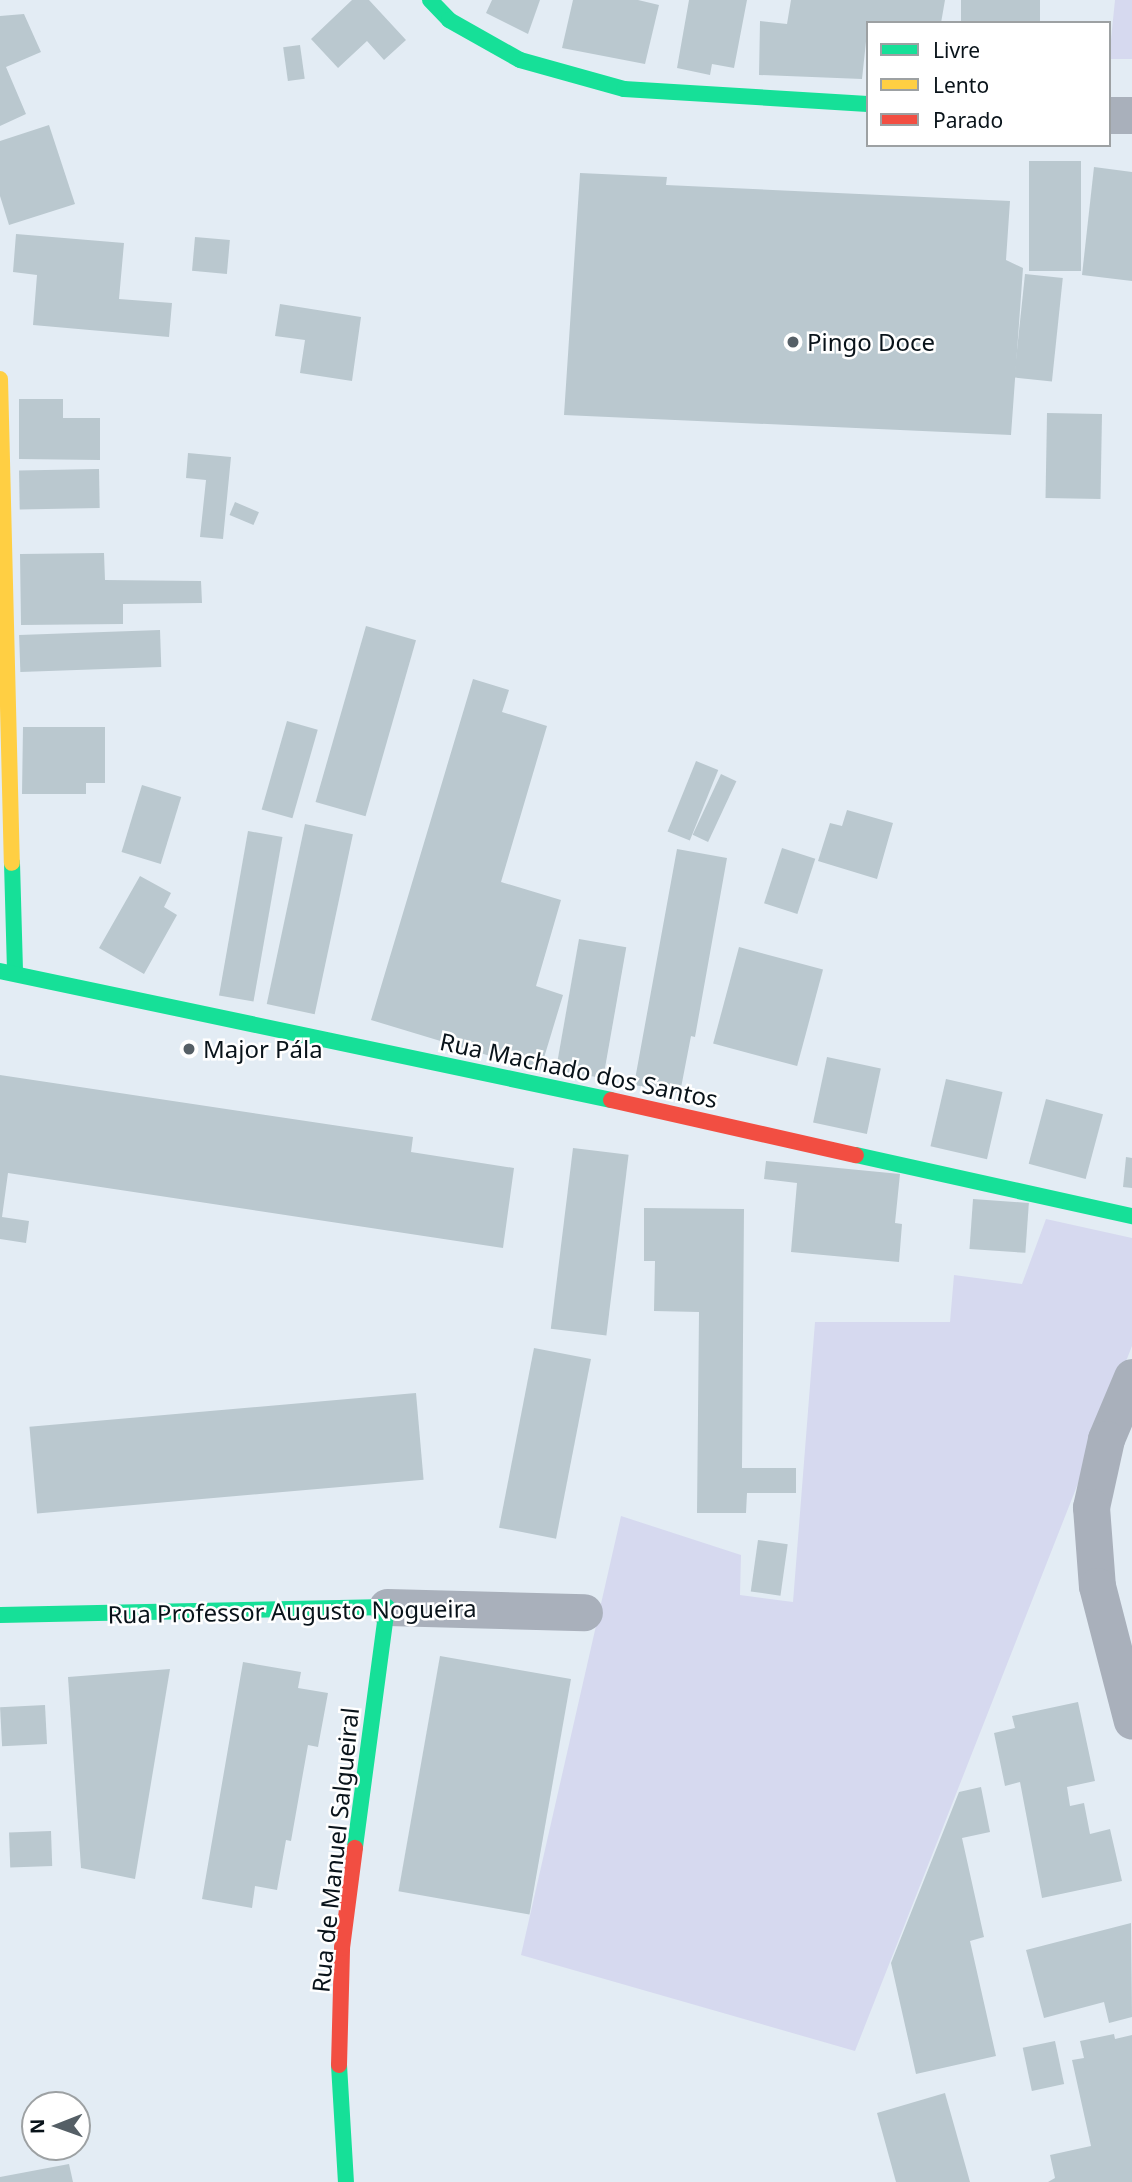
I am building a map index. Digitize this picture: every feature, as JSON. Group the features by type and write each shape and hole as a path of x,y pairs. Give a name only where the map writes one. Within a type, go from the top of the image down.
{"street":[{"path":"430,0 449,20 520,60 624,89 866,104"},
{"path":"1111,115 1132,115"},
{"path":"0,379 7,972"},
{"name":"Rua Machado dos Santos","path":"7,972 1132,1216"},
{"path":"1132,1377 1106,1439 1091,1507 1097,1586 1132,1721"},
{"name":"Rua Professor Augusto Nogueira","path":"0,1615 387,1607 584,1612"},
{"name":"Rua de Manuel Salgueiral","path":"346,2182 338,2093 342,1948 387,1607"}],"shaded area":[{"path":"1115,0 1132,0 1132,59 1111,59"},
{"path":"1046,1219 1132,1238 1132,1346 855,2051 521,1955 621,1516 741,1555 740,1595 793,1602 815,1322 950,1322 954,1275 1022,1284"}],"building":[{"path":"352,0 369,0 406,40 384,60 367,41 338,68 311,39"},
{"path":"492,0 540,0 528,34 486,13"},
{"path":"573,0 638,0 659,5 645,64 562,48"},
{"path":"689,0 747,0 734,68 712,64 710,75 677,68"},
{"path":"791,0 945,0 941,21 866,21 862,79 759,75 760,21 787,24"},
{"path":"961,0 1040,0 1040,21 961,21"},
{"path":"24,14 41,52 6,67 26,114 0,126 0,16"},
{"path":"300,45 305,79 288,81 283,47"},
{"path":"49,125 75,204 9,225 0,196 0,141"},
{"path":"1029,161 1081,161 1081,271 1029,271"},
{"path":"1094,167 1132,172 1132,281 1082,275"},
{"name":"Pingo Doce","path":"580,173 667,177 666,185 1010,201 1006,260 1023,268 1011,435 564,415"},
{"path":"16,234 124,243 119,299 172,303 169,337 33,325 37,275 13,272"},
{"path":"195,237 230,240 227,274 192,271"},
{"path":"1025,274 1063,278 1052,381 1014,377"},
{"path":"280,304 361,317 352,381 300,373 305,340 275,336"},
{"path":"19,399 63,399 63,418 100,418 100,460 19,459"},
{"path":"1047,413 1102,414 1101,499 1046,498"},
{"path":"188,453 231,457 223,539 200,537 206,480 186,478"},
{"path":"99,469 100,508 20,509 19,470"},
{"path":"235,502 259,512 253,525 230,515"},
{"path":"104,553 105,580 201,581 202,603 123,604 123,624 21,625 20,554"},
{"path":"366,626 416,640 366,816 316,802"},
{"path":"160,630 161,667 20,672 19,635"},
{"path":"473,679 509,690 502,712 547,726 501,882 561,900 536,986 563,995 540,1071 371,1020"},
{"path":"287,721 318,730 292,818 262,809"},
{"path":"23,727 105,727 105,783 86,783 86,794 22,794"},
{"path":"696,761 718,770 690,840 668,831"},
{"path":"721,774 736,781 708,842 693,835"},
{"path":"142,785 181,797 161,864 122,852"},
{"path":"847,810 893,823 877,879 818,861 830,823 842,826"},
{"path":"305,824 353,834 315,1014 267,1004"},
{"path":"248,831 282,837 253,1002 219,995"},
{"path":"782,848 815,859 797,914 764,903"},
{"path":"677,849 727,858 695,1037 691,1036 680,1093 634,1085"},
{"path":"140,876 171,893 164,907 177,915 144,974 99,948"},
{"path":"579,939 626,947 603,1078 556,1070"},
{"path":"739,947 823,970 797,1066 713,1044"},
{"path":"827,1057 881,1068 867,1134 813,1123"},
{"path":"0,1075 413,1137 411,1152 514,1168 503,1248 8,1173 2,1217 29,1221 26,1243 0,1239"},
{"path":"946,1079 1003,1092 987,1159 930,1146"},
{"path":"1046,1099 1103,1114 1086,1179 1029,1164"},
{"path":"573,1148 629,1155 606,1335 551,1329"},
{"path":"1126,1157 1132,1158 1132,1188 1123,1187"},
{"path":"766,1161 900,1174 895,1223 902,1224 899,1262 791,1252 797,1183 764,1179"},
{"path":"973,1199 1029,1203 1025,1253 970,1249"},
{"path":"644,1208 744,1209 742,1468 796,1468 796,1493 747,1493 746,1513 697,1513 699,1312 654,1311 655,1261 644,1261"},
{"path":"534,1348 591,1359 556,1539 499,1528"},
{"path":"416,1393 424,1480 37,1513 29,1427"},
{"path":"758,1540 788,1544 780,1596 751,1591"},
{"path":"440,1656 571,1679 529,1914 398,1891"},
{"path":"243,1662 301,1672 298,1688 328,1693 318,1747 308,1745 291,1841 286,1840 277,1890 255,1886 252,1908 202,1899"},
{"path":"170,1669 135,1879 81,1868 68,1677"},
{"path":"1078,1702 1095,1781 1067,1787 1070,1806 1084,1803 1090,1834 1110,1829 1122,1881 1042,1898 1020,1782 1005,1786 994,1733 1015,1728 1012,1716"},
{"path":"45,1705 47,1744 2,1746 0,1707"},
{"path":"981,1787 990,1832 962,1838 984,1937 970,1941 996,2056 916,2074 891,1963 959,1792"},
{"path":"51,1831 52,1866 10,1867 9,1832"},
{"path":"1131,1923 1132,2017 1109,2023 1104,2002 1044,2018 1026,1950"},
{"path":"1114,2034 1115,2039 1132,2035 1132,2182 1048,2182 1055,2178 1050,2155 1091,2146 1072,2060 1084,2058 1080,2041"},
{"path":"1055,2041 1064,2084 1032,2091 1023,2048"},
{"path":"945,2093 970,2182 896,2182 877,2113"},
{"path":"69,2164 73,2182 0,2182 0,2177"}],"traffic: fast":[{"path":"430,0 449,20 520,60 624,89 866,104"},
{"path":"12,863 15,973"},
{"path":"0,971 611,1100"},
{"path":"856,1155 1132,1216"},
{"path":"0,1615 387,1607 355,1848"},
{"path":"339,2065 346,2182"}],"traffic: slow":[{"path":"0,379 12,863"}],"traffic: jam":[{"path":"611,1100 856,1155"},
{"path":"339,2065 342,1948 355,1848"}],"place":[{"name":"Pingo Doce","path":"793,342"},
{"name":"Major Pála","path":"189,1049"}]}
